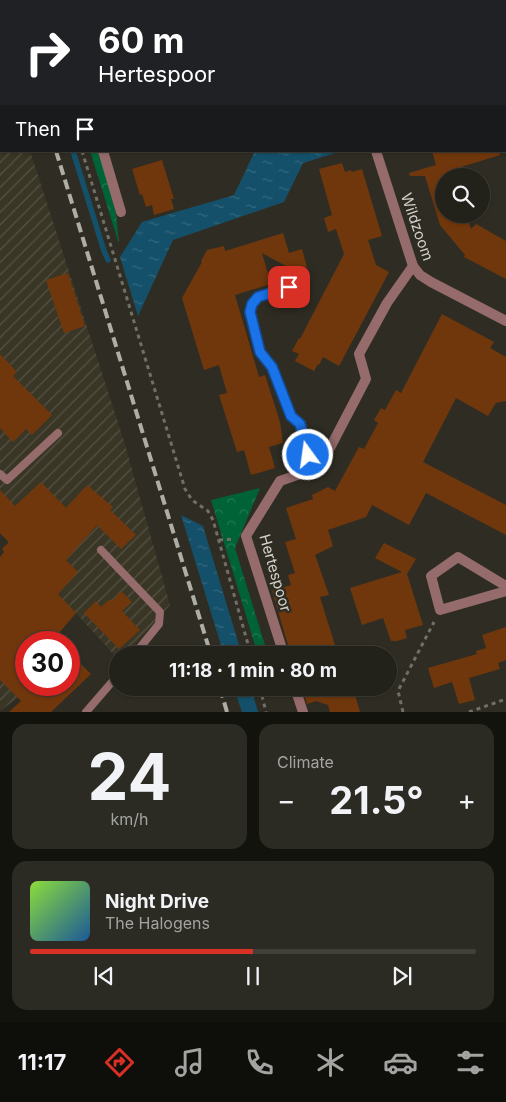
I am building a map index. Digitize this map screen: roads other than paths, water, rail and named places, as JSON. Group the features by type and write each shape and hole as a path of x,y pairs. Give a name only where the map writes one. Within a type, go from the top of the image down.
{"street":[{"path":"103,152 121,212"},
{"name":"Wildzoom","path":"376,152 414,266 420,274 431,282 506,322"},
{"name":"Hertespoor","path":"281,646 246,536 280,481 320,467 366,379 359,354 387,303 414,266"},
{"path":"289,287 258,297 252,304 250,312 260,352 272,367 291,416 300,424 312,470"},
{"path":"506,586 458,557 431,576 440,610 506,591"},
{"path":"298,696 303,712"}],"lane":[{"path":"0,474 7,480 58,433"},
{"path":"101,550 160,612 159,624 141,646"},
{"path":"86,712 109,685"}],"water":[{"path":"255,152 339,152 303,163 284,202 173,240 138,316 120,257 142,222 234,195"},
{"path":"181,515 203,526 239,646 221,646"},
{"path":"237,696 253,696 258,712 242,712"}],"waterway":[{"path":"73,152 108,260"}],"railway":[{"path":"56,152 208,646"},
{"path":"222,696 227,712"}]}
